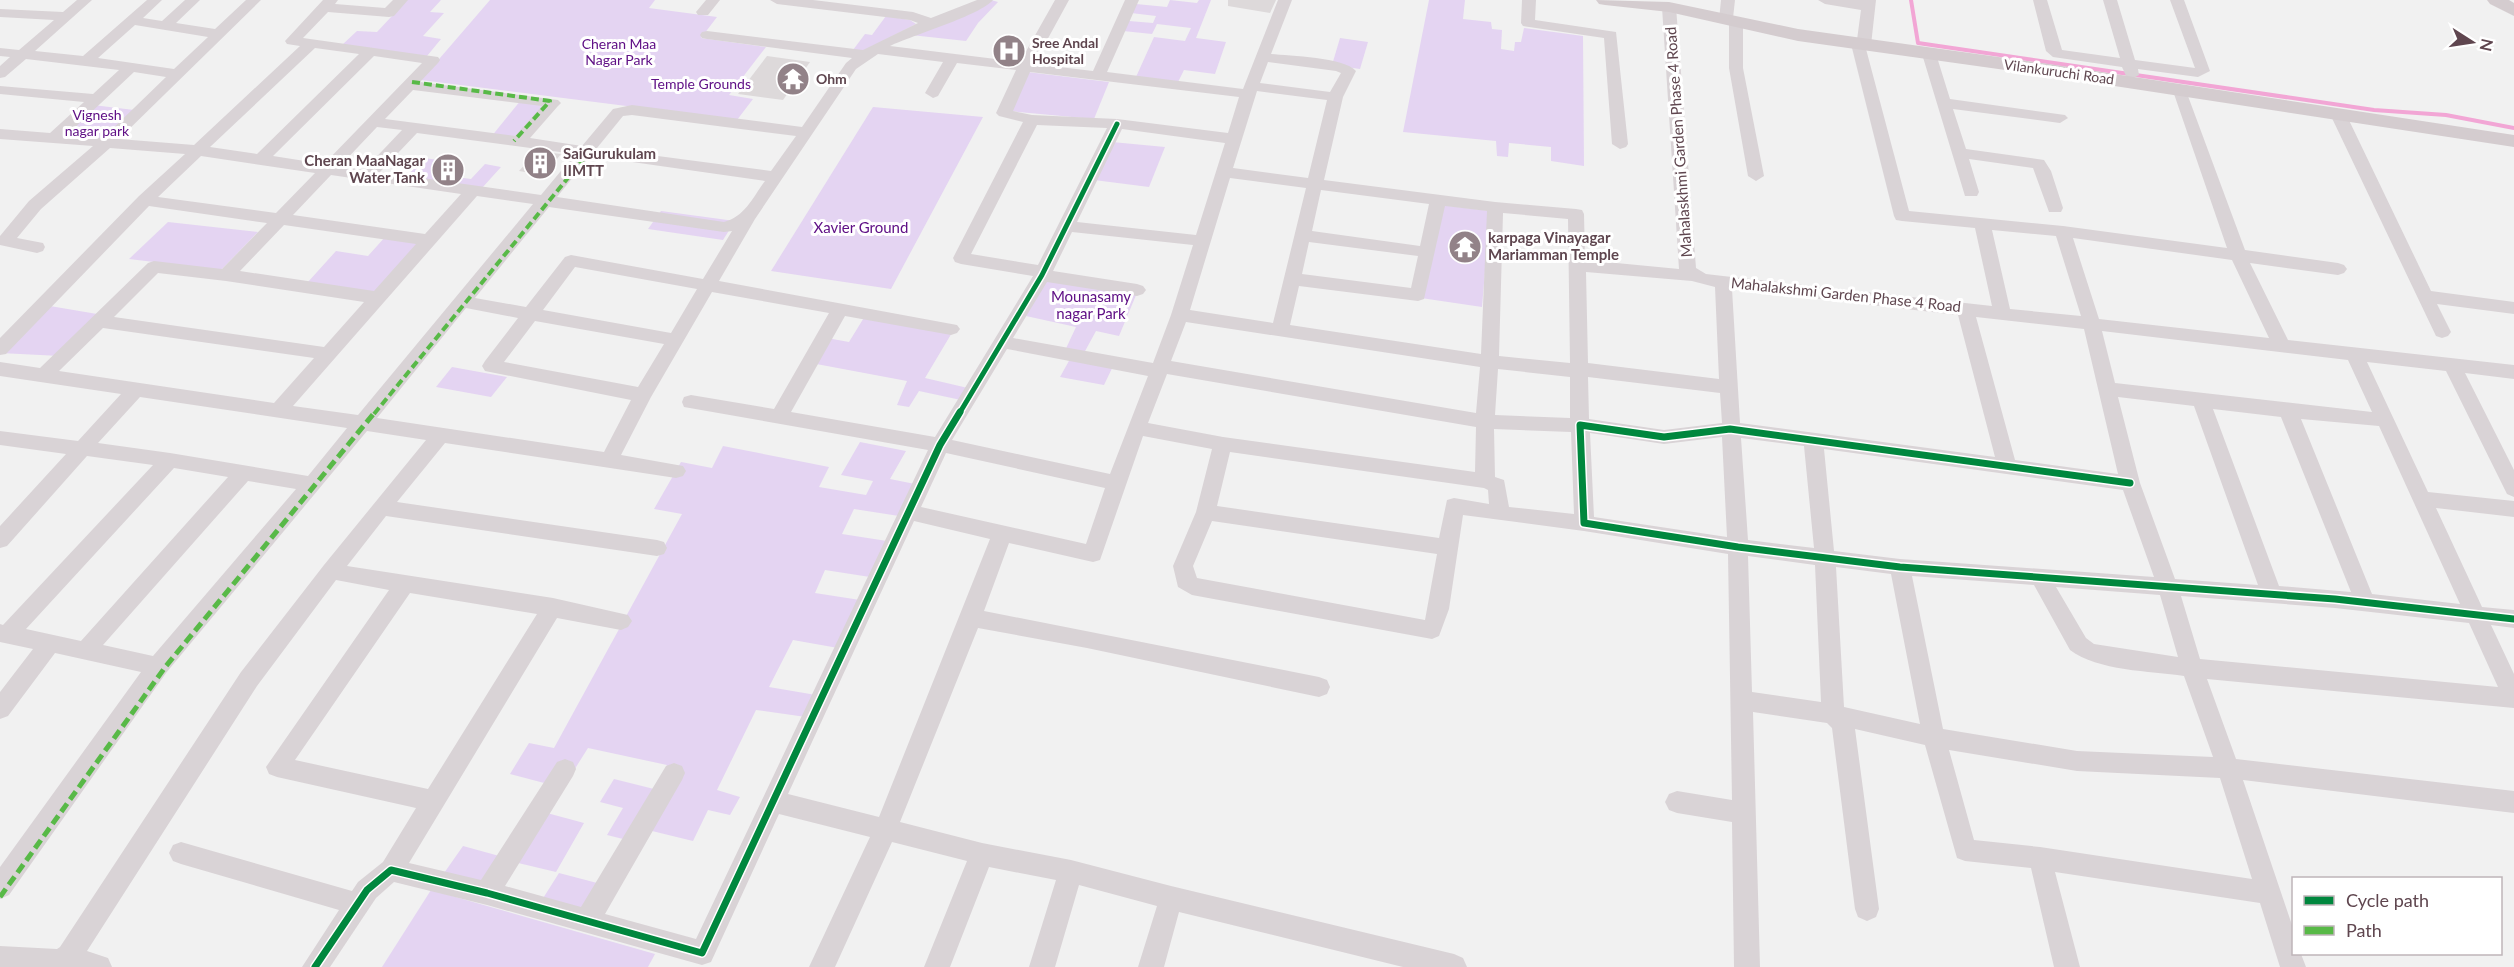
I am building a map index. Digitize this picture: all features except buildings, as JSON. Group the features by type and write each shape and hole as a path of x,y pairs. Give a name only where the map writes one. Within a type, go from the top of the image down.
{"main road":[{"name":"Vilankuruchi Road","path":"1605,0 1670,7 1798,36 1929,54 2131,72 2180,91 2514,141"},
{"path":"2496,0 2514,10"}],"street":[{"path":"0,6 8,0"},
{"path":"0,74 85,0"},
{"path":"86,61 155,0"},
{"path":"165,25 193,0"},
{"path":"37,247 4,241 35,206 106,142 254,0"},
{"path":"226,275 433,60 292,42 328,4 389,13 401,0"},
{"path":"703,12 712,0"},
{"path":"777,0 913,16 930,23"},
{"path":"609,460 675,340 748,216 851,66 870,52 930,23 975,9 986,0"},
{"path":"1062,0 1024,68 1004,113 1032,120 1117,124 1234,139"},
{"path":"1098,76 1132,0"},
{"path":"909,512 1093,554 1116,483 1180,315 1249,90 1285,0"},
{"path":"1529,0 1528,23 1611,35 1620,144"},
{"path":"1728,0 1736,68 1756,176"},
{"path":"1825,0 1869,4 1861,44 1902,216 2063,231 2338,269"},
{"path":"2040,0 2054,51 2131,72 2198,73 2203,71 2177,0"},
{"path":"2110,0 2131,72"},
{"name":"Mahalaskhmi Garden Phase 4 Road","path":"1670,7 1688,276 1694,273 1701,279 1723,282"},
{"path":"0,13 66,16"},
{"path":"132,20 218,34"},
{"path":"707,35 1098,76 1335,97"},
{"path":"0,349 195,150 311,44"},
{"path":"0,52 23,53 176,74"},
{"path":"261,159 370,52"},
{"path":"1929,54 1971,192"},
{"path":"1263,57 1339,67 1349,71 1335,97 1280,331"},
{"path":"933,93 952,59"},
{"path":"54,138 130,68"},
{"path":"410,85 553,103 519,141"},
{"path":"0,90 97,99"},
{"path":"2180,91 2239,257 2281,344"},
{"path":"1945,103 2060,118"},
{"path":"0,887 158,666 464,302 618,112 632,110 805,132"},
{"path":"2338,114 2442,332"},
{"path":"1032,120 961,258 1137,290"},
{"path":"375,122 775,177"},
{"path":"391,870 487,893 587,921 699,960 940,445 1042,274 1117,124"},
{"path":"368,175 414,128"},
{"path":"0,134 195,150 724,227 738,224 748,216"},
{"path":"1961,153 2038,164 2043,171 2055,208"},
{"path":"1223,172 1495,207 1576,214 1584,523"},
{"path":"278,411 473,190"},
{"path":"145,200 429,240"},
{"path":"1293,279 1418,295 1438,200"},
{"path":"1485,481 1485,422 1490,362 1495,207"},
{"path":"1982,223 2002,312"},
{"path":"1068,226 1203,242"},
{"path":"2063,231 2091,322 2130,483 2167,585 2192,668 2228,768 2293,967"},
{"path":"1302,235 1426,252"},
{"path":"644,395 491,366 571,261 951,329"},
{"path":"1578,265 1688,276"},
{"path":"44,375 154,267 226,275 378,298"},
{"name":"Mahalakshmi Garden Phase 4 Road","path":"1747,967 1738,547 1723,282 2091,322 2514,372"},
{"path":"2424,296 2514,308"},
{"path":"464,302 675,340"},
{"path":"1965,308 2007,465"},
{"path":"779,417 840,309"},
{"path":"1180,315 1490,362 1659,377 1728,387"},
{"path":"100,321 328,354"},
{"path":"1003,342 1485,422 1580,425 1664,437 1730,429 2130,483"},
{"path":"2354,353 2514,697"},
{"path":"2452,364 2514,489"},
{"path":"0,369 676,471"},
{"path":"2108,389 2288,411 2385,420"},
{"path":"0,540 135,390"},
{"path":"2201,401 2272,595"},
{"path":"691,402 940,445 1116,483"},
{"path":"2288,411 2365,602"},
{"path":"1137,428 1223,444 1485,481 1497,485 1500,514"},
{"path":"64,962 249,679 331,571 441,434"},
{"path":"1813,440 1825,558 1833,714 1843,724 1867,909"},
{"path":"3,442 82,448 312,484"},
{"path":"1223,444 1206,512 1183,566 1185,581 1192,586 1432,630 1439,609 1454,506 1738,547 1900,567 2167,585 2365,602 2514,619"},
{"path":"4,633 170,460"},
{"path":"85,651 243,472"},
{"path":"2422,499 2514,509"},
{"path":"382,508 657,548"},
{"path":"1206,512 1447,547"},
{"path":"822,967 886,829 1002,534"},
{"path":"1900,567 1935,737 1965,850 2040,858 2269,893"},
{"path":"331,571 404,585 553,607 621,621"},
{"path":"2039,576 2071,633 2086,650 2147,663 2192,668 2514,697"},
{"path":"404,585 277,767 435,801"},
{"path":"315,967 367,890 391,870 553,607"},
{"path":"970,618 1087,639 1319,687"},
{"path":"4,633 158,666"},
{"path":"0,709 50,643"},
{"path":"1740,700 1833,714 1935,737 2077,761 2228,768 2514,802"},
{"path":"487,893 566,769"},
{"path":"587,921 674,773"},
{"path":"772,801 982,854 1071,871 1171,898 1454,967"},
{"path":"1677,802 1743,813"},
{"path":"181,853 357,904"},
{"path":"937,967 982,854"},
{"path":"2040,858 2067,967"},
{"path":"1042,967 1071,871"},
{"path":"1151,967 1171,898"},
{"path":"0,958 64,962 99,967"}],"green space":[{"path":"407,0 441,0 430,12 444,13 423,36 441,39 427,56 342,45 357,31 377,32"},
{"path":"490,0 655,0 649,8 717,17 701,38 766,47 729,95 753,99 737,120 421,80"},
{"path":"991,0 998,2 978,23 966,41 911,35"},
{"path":"1170,0 1197,3 1199,0 1211,0 1196,38 1226,42 1215,74 1184,70 1178,82 1136,77 1154,37 1185,41 1191,28 1157,24 1152,34 1123,31 1129,21 1153,23 1156,16 1131,13 1136,4 1167,7"},
{"path":"1429,0 1465,0 1463,19 1491,22 1492,29 1502,30 1501,49 1514,51 1515,42 1521,42 1524,28 1583,36 1584,166 1551,161 1551,147 1509,143 1508,157 1497,156 1496,141 1403,132"},
{"path":"886,16 910,20 916,24 863,51 853,50 865,34 872,35"},
{"path":"1340,38 1368,42 1360,69 1332,65"},
{"path":"1027,72 1109,82 1094,119 1009,111"},
{"path":"521,100 549,104 516,140 491,137"},
{"name":"Vignesh nagar park","path":"93,105 134,110 102,140 59,137"},
{"name":"Xavier Ground","path":"873,107 983,117 891,289 771,271"},
{"path":"1112,142 1165,147 1149,187 1094,180"},
{"path":"424,158 460,163 457,167 464,168 456,177 471,179 485,164 501,167 482,188 406,177"},
{"path":"1441,205 1490,211 1482,307 1421,298"},
{"path":"661,211 735,221 723,240 648,229"},
{"path":"168,222 258,232 221,270 129,259"},
{"path":"386,236 423,242 378,293 308,282 336,251 368,256"},
{"name":"Mounasamy nagar Park","path":"1050,271 1139,288 1119,336 1096,331 1084,353 1116,360 1104,385 1060,377 1070,359 1062,357 1076,327 1026,316"},
{"path":"44,305 103,315 60,356 0,353"},
{"path":"865,316 953,331 925,378 968,388 961,400 919,391 909,407 897,405 907,381 811,363 827,338 849,342"},
{"path":"452,367 507,377 491,397 436,387"},
{"path":"860,442 906,451 890,479 915,484 899,516 854,509 842,534 887,541 870,577 825,570 815,593 860,600 838,648 793,640 769,687 816,695 806,717 756,710 717,790 740,797 730,815 708,810 693,841 652,831 600,920 540,903 559,873 601,884 627,840 607,835 623,808 600,802 614,779 654,789 667,765 588,748 547,813 584,823 556,872 514,862 494,890 442,876 463,846 503,857 548,784 510,774 529,743 554,748 682,514 654,509 681,462 712,468 723,446 829,467 819,487 866,495 873,481 841,475"},
{"path":"431,890 655,954 648,967 382,967"}],"waterway":[{"path":"1911,0 1918,43 2374,110 2446,115 2514,128"}],"marked path":[{"path":"412,82 550,101 514,141"},
{"path":"0,897 166,666 590,151"}],"cycle path":[{"path":"315,967 367,890 391,870 487,893 702,953 940,445 1042,275 1117,124"},
{"path":"2130,483 1730,429 1664,437 1580,425 1584,523 1738,547 1900,567 2335,599 2514,619"}],"place":[{"name":"Sree Andal Hospital","path":"1009,51"},
{"name":"Ohm","path":"793,79"},
{"name":"SaiGurukulam IIMTT","path":"540,163"},
{"name":"Cheran MaaNagar Water Tank","path":"448,170"},
{"name":"karpaga Vinayagar Mariamman Temple","path":"1465,247"}],"park label":[{"name":"Cheran Maa Nagar Park","path":"619,52"},
{"name":"Temple Grounds","path":"701,84"}]}
